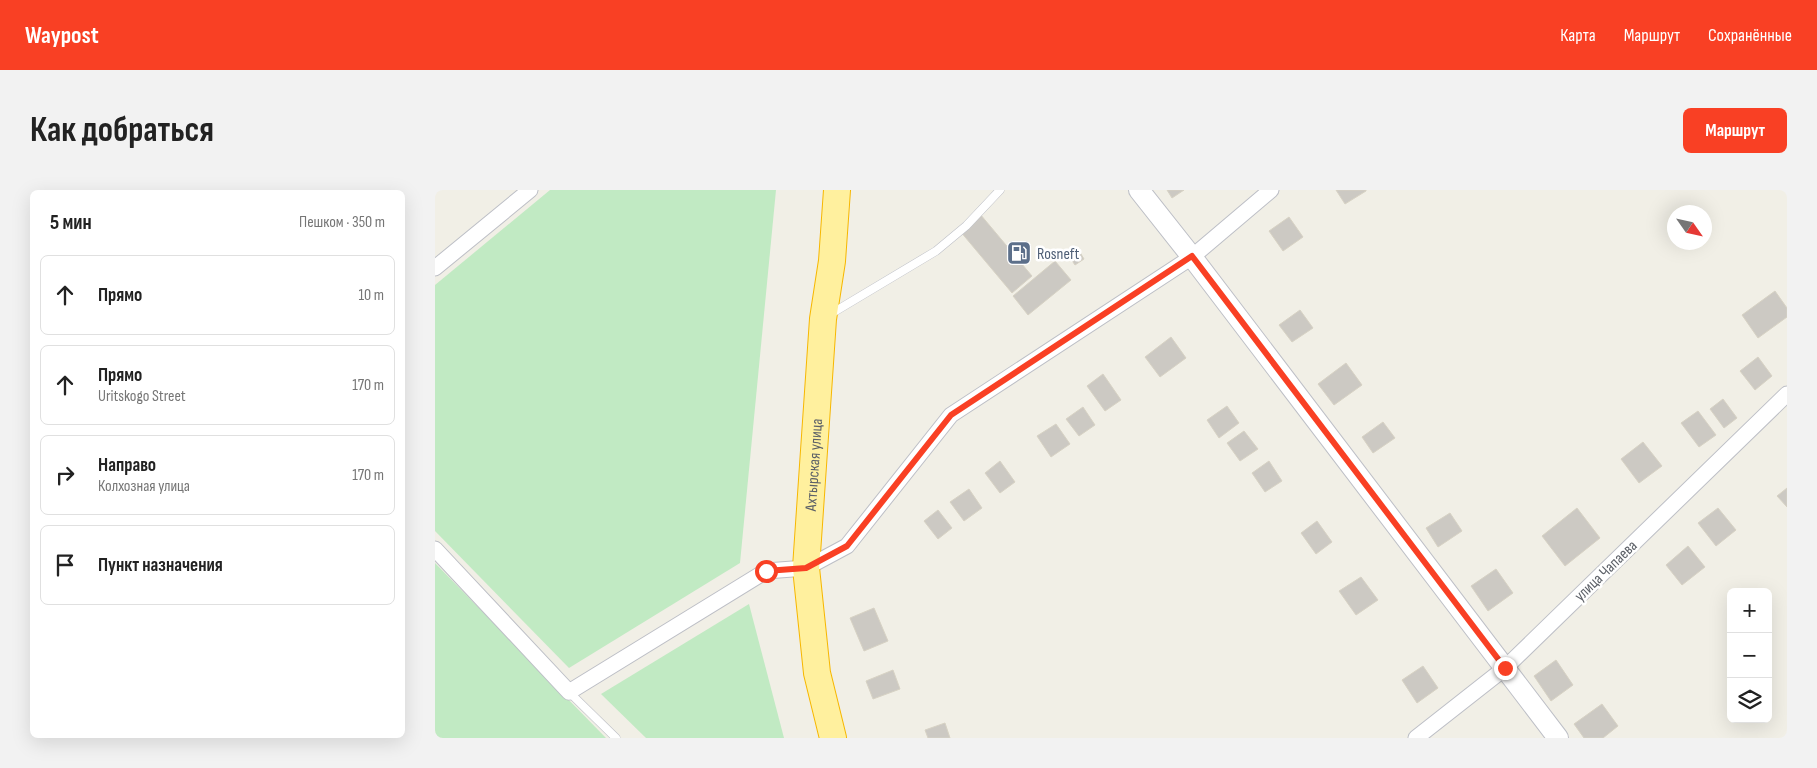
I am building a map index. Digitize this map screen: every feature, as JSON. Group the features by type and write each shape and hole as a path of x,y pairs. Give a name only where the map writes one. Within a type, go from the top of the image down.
{"highway":[{"name":"Ахтырская улица","path":"833,738 817,673 806,568 823,319 832,261 837,190"}],"street":[{"path":"435,268 530,190"},
{"path":"1139,190 1192,256 1558,738"},
{"path":"435,549 569,692 766,571 806,568 847,546 951,415 1192,256 1271,190"},
{"name":"улица Чапаева","path":"1416,738 1505,668 1787,394"}],"lane":[{"path":"823,319 936,251 966,226 1000,190"},
{"path":"569,692 616,738"}],"green space":[{"path":"550,190 776,190 740,563 569,668 435,531 435,285"},
{"path":"435,563 606,738 435,738"},
{"path":"749,604 784,738 646,738 601,694"}],"building":[{"path":"1167,190 1184,190 1172,198"},
{"path":"1336,190 1366,190 1366,191 1345,204"},
{"path":"980,214 1032,276 1012,293 960,231"},
{"path":"1289,217 1303,237 1283,251 1269,231"},
{"path":"1078,249 1084,259 1075,265 1069,256"},
{"path":"1055,261 1071,280 1028,315 1013,296"},
{"path":"1775,291 1787,308 1787,317 1758,338 1742,315"},
{"path":"1300,310 1313,328 1292,342 1279,325"},
{"path":"1171,337 1186,358 1160,377 1145,357"},
{"path":"1758,357 1772,376 1755,390 1740,371"},
{"path":"1346,363 1362,385 1334,405 1318,384"},
{"path":"1103,374 1121,400 1105,411 1087,386"},
{"path":"1723,399 1737,418 1724,428 1710,409"},
{"path":"1227,406 1239,423 1219,438 1207,420"},
{"path":"1083,407 1095,425 1079,436 1066,419"},
{"path":"1698,411 1716,435 1699,447 1681,423"},
{"path":"1383,422 1395,438 1373,453 1362,437"},
{"path":"1056,424 1070,444 1051,457 1037,436"},
{"path":"1244,431 1258,449 1240,461 1227,443"},
{"path":"1643,442 1662,466 1639,483 1621,459"},
{"path":"1000,461 1015,482 1000,493 985,473"},
{"path":"1269,461 1282,481 1265,492 1252,473"},
{"path":"1787,488 1787,507 1777,496"},
{"path":"969,489 982,508 964,521 950,502"},
{"path":"1577,508 1600,538 1565,566 1542,536"},
{"path":"1718,508 1736,530 1716,546 1698,523"},
{"path":"938,510 952,528 938,539 924,521"},
{"path":"1450,513 1462,531 1438,547 1426,528"},
{"path":"1317,521 1332,542 1316,554 1301,533"},
{"path":"1688,546 1705,567 1682,585 1666,565"},
{"path":"1496,569 1513,593 1488,611 1471,586"},
{"path":"1361,577 1378,600 1356,615 1339,591"},
{"path":"874,608 888,641 864,651 850,618"},
{"path":"1556,660 1573,685 1551,701 1534,676"},
{"path":"1423,666 1438,688 1417,703 1402,680"},
{"path":"893,670 900,689 873,699 866,681"},
{"path":"1602,704 1618,726 1603,738 1584,738 1574,724"},
{"path":"945,723 950,738 928,738 925,730"}],"place":[{"name":"Rosneft","path":"1019,253"}],"route":[{"path":"766,571 806,568 847,546 951,415 1192,256 1505,668"}]}
